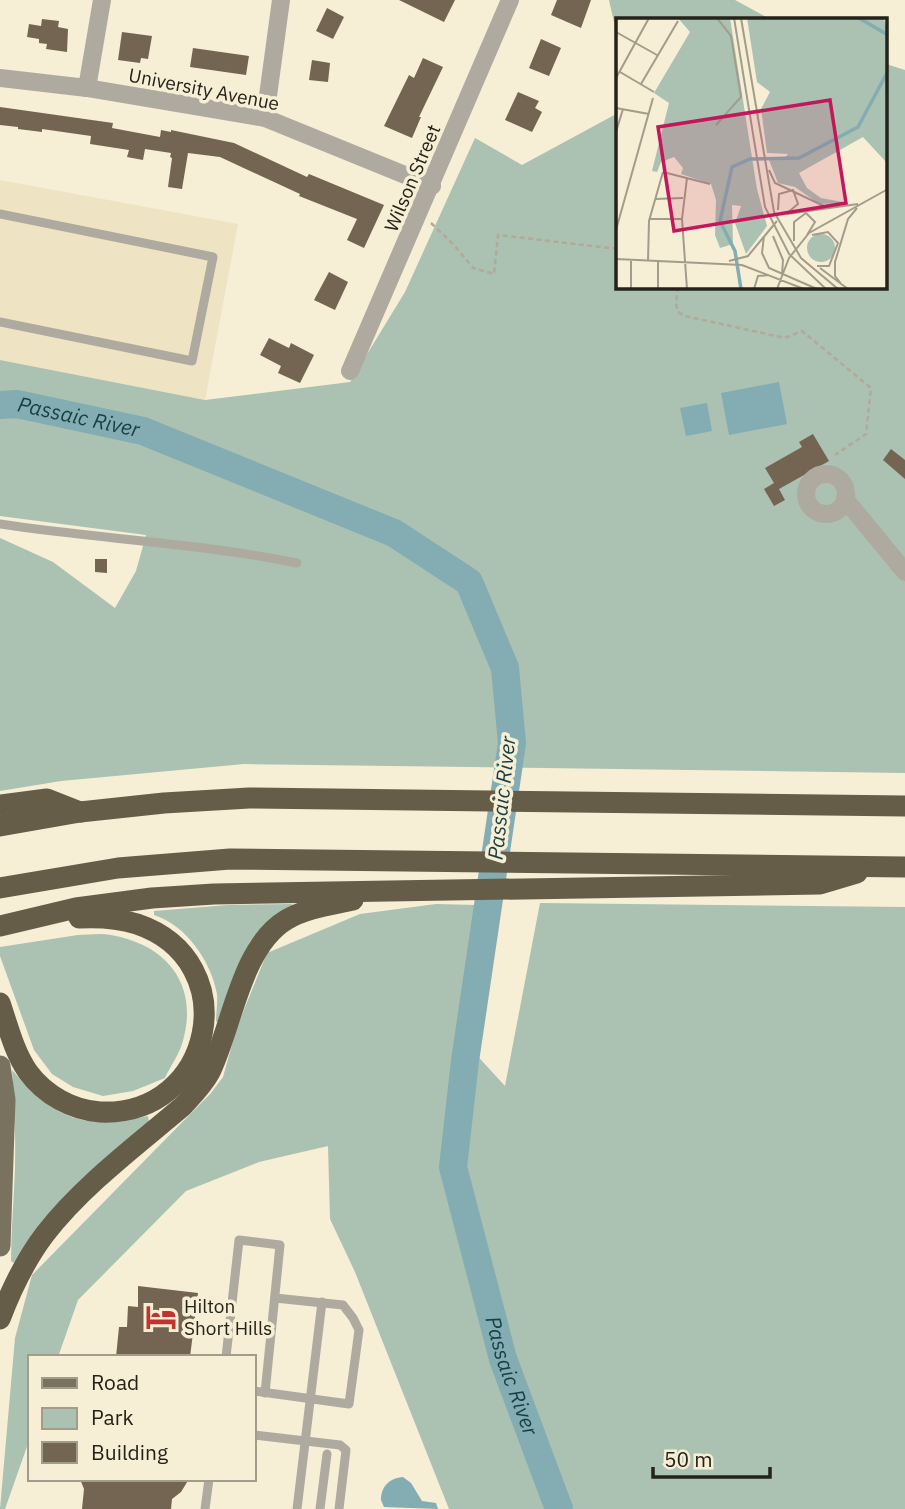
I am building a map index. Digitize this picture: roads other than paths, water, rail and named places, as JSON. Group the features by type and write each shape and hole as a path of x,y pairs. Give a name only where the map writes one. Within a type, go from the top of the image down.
{"highway":[{"path":"0,826 80,812 249,798 905,806"},
{"path":"0,805 47,799 80,812"},
{"path":"0,888 118,868 230,859 905,867"},
{"path":"0,926 76,908 152,898 269,892 820,884 883,866"},
{"path":"0,1320 27,1262 64,1211 201,1087 214,1064 248,970 263,941 272,931 285,921 309,910 388,892"},
{"path":"0,1003 18,1053 28,1072 49,1094 77,1107 114,1112 138,1108 174,1086 195,1058 204,1024 203,997 194,971 172,944 136,923 113,919 35,919"}],"main road":[{"path":"0,1066 5,1100 0,1246"}],"street":[{"path":"87,88 102,0"},
{"path":"265,118 281,0"},
{"name":"Wilson Street","path":"350,371 510,0"},
{"name":"University Avenue","path":"0,78 87,88 265,118 432,186"},
{"path":"845,499 905,572"}],"lane":[{"path":"0,214 213,257 192,361 0,322"},
{"path":"0,524 78,536 227,551 297,563"},
{"path":"226,1355 239,1240 281,1245 265,1393"},
{"path":"256,1391 349,1404 359,1330 353,1318 343,1305 275,1297"},
{"path":"297,1509 322,1302"},
{"path":"256,1435 340,1445 346,1450 339,1509"},
{"path":"320,1509 327,1454"},
{"path":"205,1509 209,1481"}],"water":[{"path":"779,382 787,424 729,435 721,393"},
{"path":"707,403 712,431 686,436 680,408"},
{"path":"403,1477 411,1483 422,1501 436,1503 438,1509 384,1507 381,1495 385,1487 390,1481"}],"waterway":[{"name":"Passaic River","path":"0,405 17,404 143,431 394,533 469,582 505,668 512,743 465,1061 453,1167 503,1359 559,1509"}],"place":[{"name":"Hilton Short Hills","path":"161,1317"}]}
